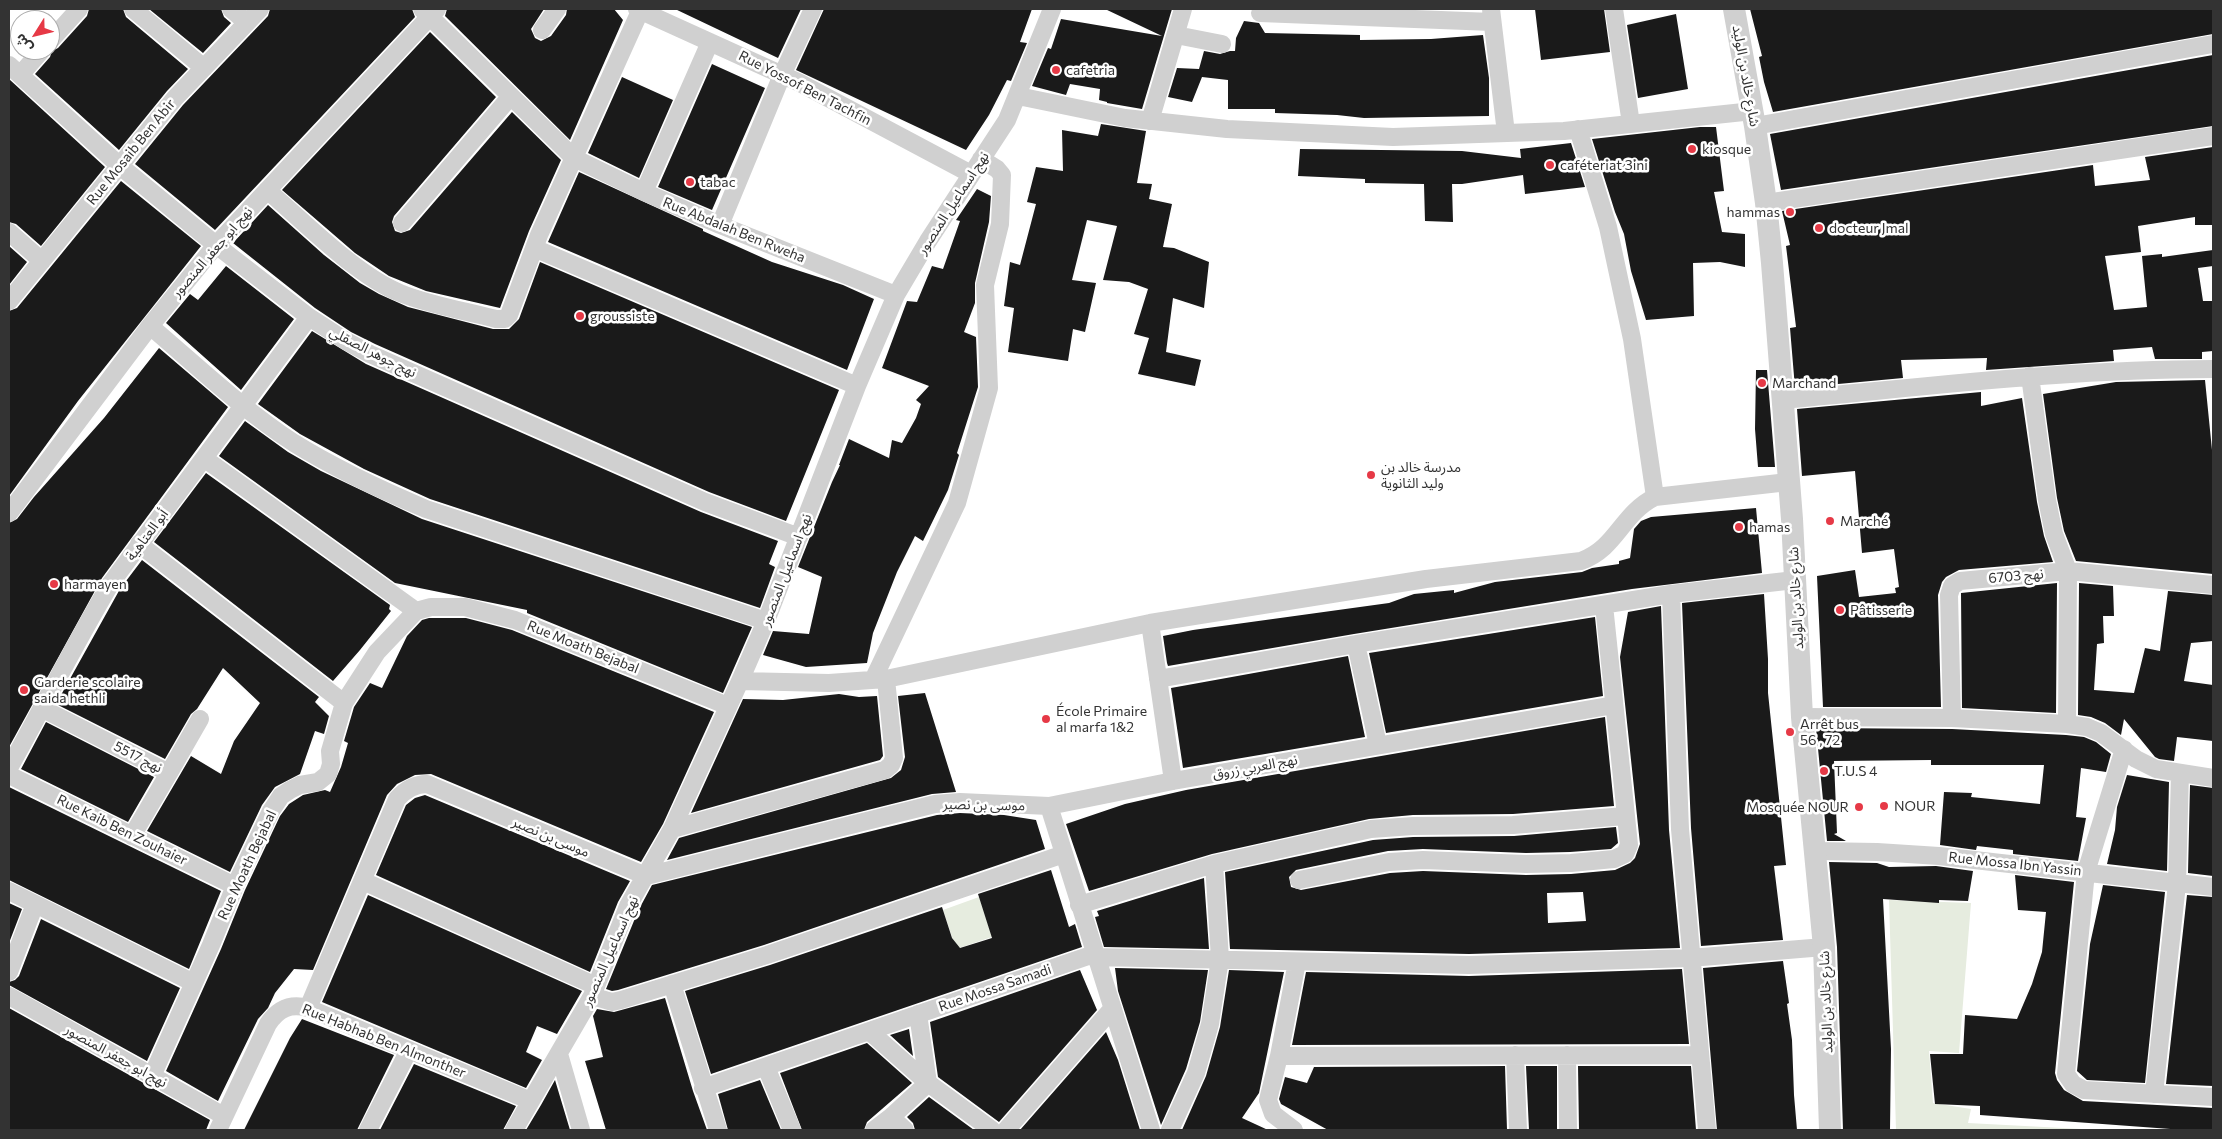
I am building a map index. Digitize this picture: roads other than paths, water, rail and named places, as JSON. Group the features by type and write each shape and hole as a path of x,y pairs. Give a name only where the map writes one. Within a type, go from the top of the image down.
{"street":[{"path":"60,30 79,9"},
{"path":"133,9 204,68"},
{"path":"231,9 246,22"},
{"name":"Rue Mosaib Ben Abir","path":"9,301 175,98 260,9"},
{"path":"542,30 557,9"},
{"path":"720,225 782,74 813,9"},
{"name":"نهج اسماعيل المنصور","path":"514,1130 594,991 628,906 672,829 740,681 766,621 857,386 896,295 928,241 1007,120 1052,9"},
{"path":"1150,121 1183,9"},
{"path":"1614,9 1631,124"},
{"name":"شارع خالد بن الوليد","path":"1734,9 1754,118 1766,203 1795,580 1802,717 1824,947 1830,1130"},
{"path":"267,190 346,258 384,286 400,294 496,319 505,319 509,315 534,248 639,10"},
{"name":"Rue Yossof Ben Tachfin","path":"639,10 782,74 971,174"},
{"name":"Rue Abdalah Ben Rweha","path":"429,11 574,158 644,192 720,225 896,295"},
{"name":"نهج ابو جعفر المنصور","path":"9,513 150,326 216,245 429,11"},
{"path":"1260,13 1492,15 1506,133"},
{"path":"1176,35 1222,44"},
{"path":"644,192 710,42"},
{"path":"1018,96 1125,118 1227,130 1393,137 1578,130 1631,124 1754,118 2213,44"},
{"path":"14,70 28,60"},
{"name":"نهج جوهر الصقلي","path":"14,70 120,166 216,245 309,317 346,341 378,358 705,502 799,537"},
{"path":"402,222 511,96"},
{"path":"1578,130 1608,227 1632,339 1655,497"},
{"path":"1766,203 2213,136"},
{"path":"672,829 885,770 891,765 894,758 880,680 957,503 989,388 985,285 1000,224 1002,175 998,168 981,159"},
{"path":"9,232 42,260"},
{"path":"534,248 857,386"},
{"name":"أبو العتاهية","path":"9,768 91,616 111,583 244,407 309,317"},
{"path":"150,326 244,407 294,443 385,492 426,509 766,621"},
{"path":"1781,400 2030,376 2213,369"},
{"path":"2030,376 2047,500 2054,534 2068,571 2067,724"},
{"path":"205,459 416,611"},
{"path":"740,681 829,683 880,680 1150,623 1426,579 1581,561 1595,556 1606,546 1632,512 1643,503 1655,497 1788,482"},
{"path":"139,544 344,703"},
{"name":"نهج 6703","path":"1952,718 1949,595 1952,586 1960,581 2068,571 2213,585"},
{"path":"1158,679 1356,644 1604,604 1671,594 1795,580"},
{"path":"1671,594 1679,820 1707,1130"},
{"path":"1299,880 1389,862 1423,860 1571,864 1614,859 1625,854 1629,845 1604,604"},
{"name":"Rue Moath Bejabal","path":"152,1076 235,886 271,811 281,796 300,784 318,782 328,774 331,764 330,751 344,703 376,652 416,611 431,607 465,607 515,620 728,706"},
{"path":"1150,623 1173,781"},
{"path":"1356,644 1378,745"},
{"name":"نهج العربي زروق","path":"1049,806 1173,781 1614,705"},
{"name":"نهج 5517","path":"42,709 169,773 132,836"},
{"path":"1802,717 1952,718 2067,724 2087,727 2102,733 2156,769 2213,778"},
{"path":"169,773 200,719"},
{"path":"2124,749 2086,872 2066,1074 2072,1084 2084,1090 2213,1097"},
{"path":"2154,1094 2177,884 2180,773"},
{"name":"Rue Kaib Ben Zouhaier","path":"9,774 235,886"},
{"name":"موسى بن نصير","path":"363,881 397,799 403,792 419,784 427,784 646,876 935,804 960,802 1049,806"},
{"path":"1049,806 1094,956 1151,1130"},
{"path":"1079,905 1214,864 1371,830 1513,825 1625,816"},
{"name":"Rue Mossa Ibn Yassin","path":"1816,851 1939,856 2213,887"},
{"path":"308,1008 363,881 594,991 612,1002 767,955 1064,854"},
{"path":"1170,1130 1196,1073 1203,1050 1220,959 1214,864"},
{"path":"9,891 194,983"},
{"path":"9,972 35,904"},
{"path":"1094,956 1469,965 1690,958 1824,947"},
{"name":"Rue Mossa Samadi","path":"703,1088 1094,956"},
{"path":"1294,1130 1273,1114 1268,1100 1279,1056 1297,962"},
{"path":"672,984 703,1088 718,1130"},
{"name":"نهج ابو جعفر المنصور","path":"9,996 152,1076 221,1123"},
{"name":"Rue Habhab Ben Almonther","path":"221,1123 273,1016 289,1006 308,1008 530,1100"},
{"path":"1006,1130 1112,1009"},
{"path":"918,1014 928,1083"},
{"path":"869,1031 928,1083 992,1130"},
{"path":"368,1130 409,1050"},
{"path":"559,1054 581,1130"},
{"path":"1515,1055 1518,1130"},
{"path":"1566,1055 1568,1130"},
{"path":"1279,1056 1699,1055"},
{"path":"766,1067 792,1130"},
{"path":"874,1130 928,1083"},
{"path":"891,1117 905,1130"}],"place":[{"name":"cafetria","path":"1056,70"},
{"name":"kiosque","path":"1692,149"},
{"name":"caféteriat 3ini","path":"1550,165"},
{"name":"tabac","path":"690,182"},
{"name":"hammas","path":"1790,212"},
{"name":"docteur Jmal","path":"1819,228"},
{"name":"groussiste","path":"580,316"},
{"name":"Marchand","path":"1762,383"},
{"name":"مدرسة خالد بن وليد الثانوية","path":"1371,475"},
{"name":"Marché","path":"1830,521"},
{"name":"hamas","path":"1739,527"},
{"name":"harmayen","path":"54,584"},
{"name":"Pâtisserie","path":"1840,610"},
{"name":"Garderie scolaire saida hethli","path":"24,690"},
{"name":"École Primaire al marfa 1&2","path":"1046,719"},
{"name":"Arrêt bus 56 , 72","path":"1790,732"},
{"name":"T.U.S 4","path":"1824,771"},
{"name":"NOUR","path":"1884,806"},
{"name":"Mosquée NOUR","path":"1859,807"}]}
